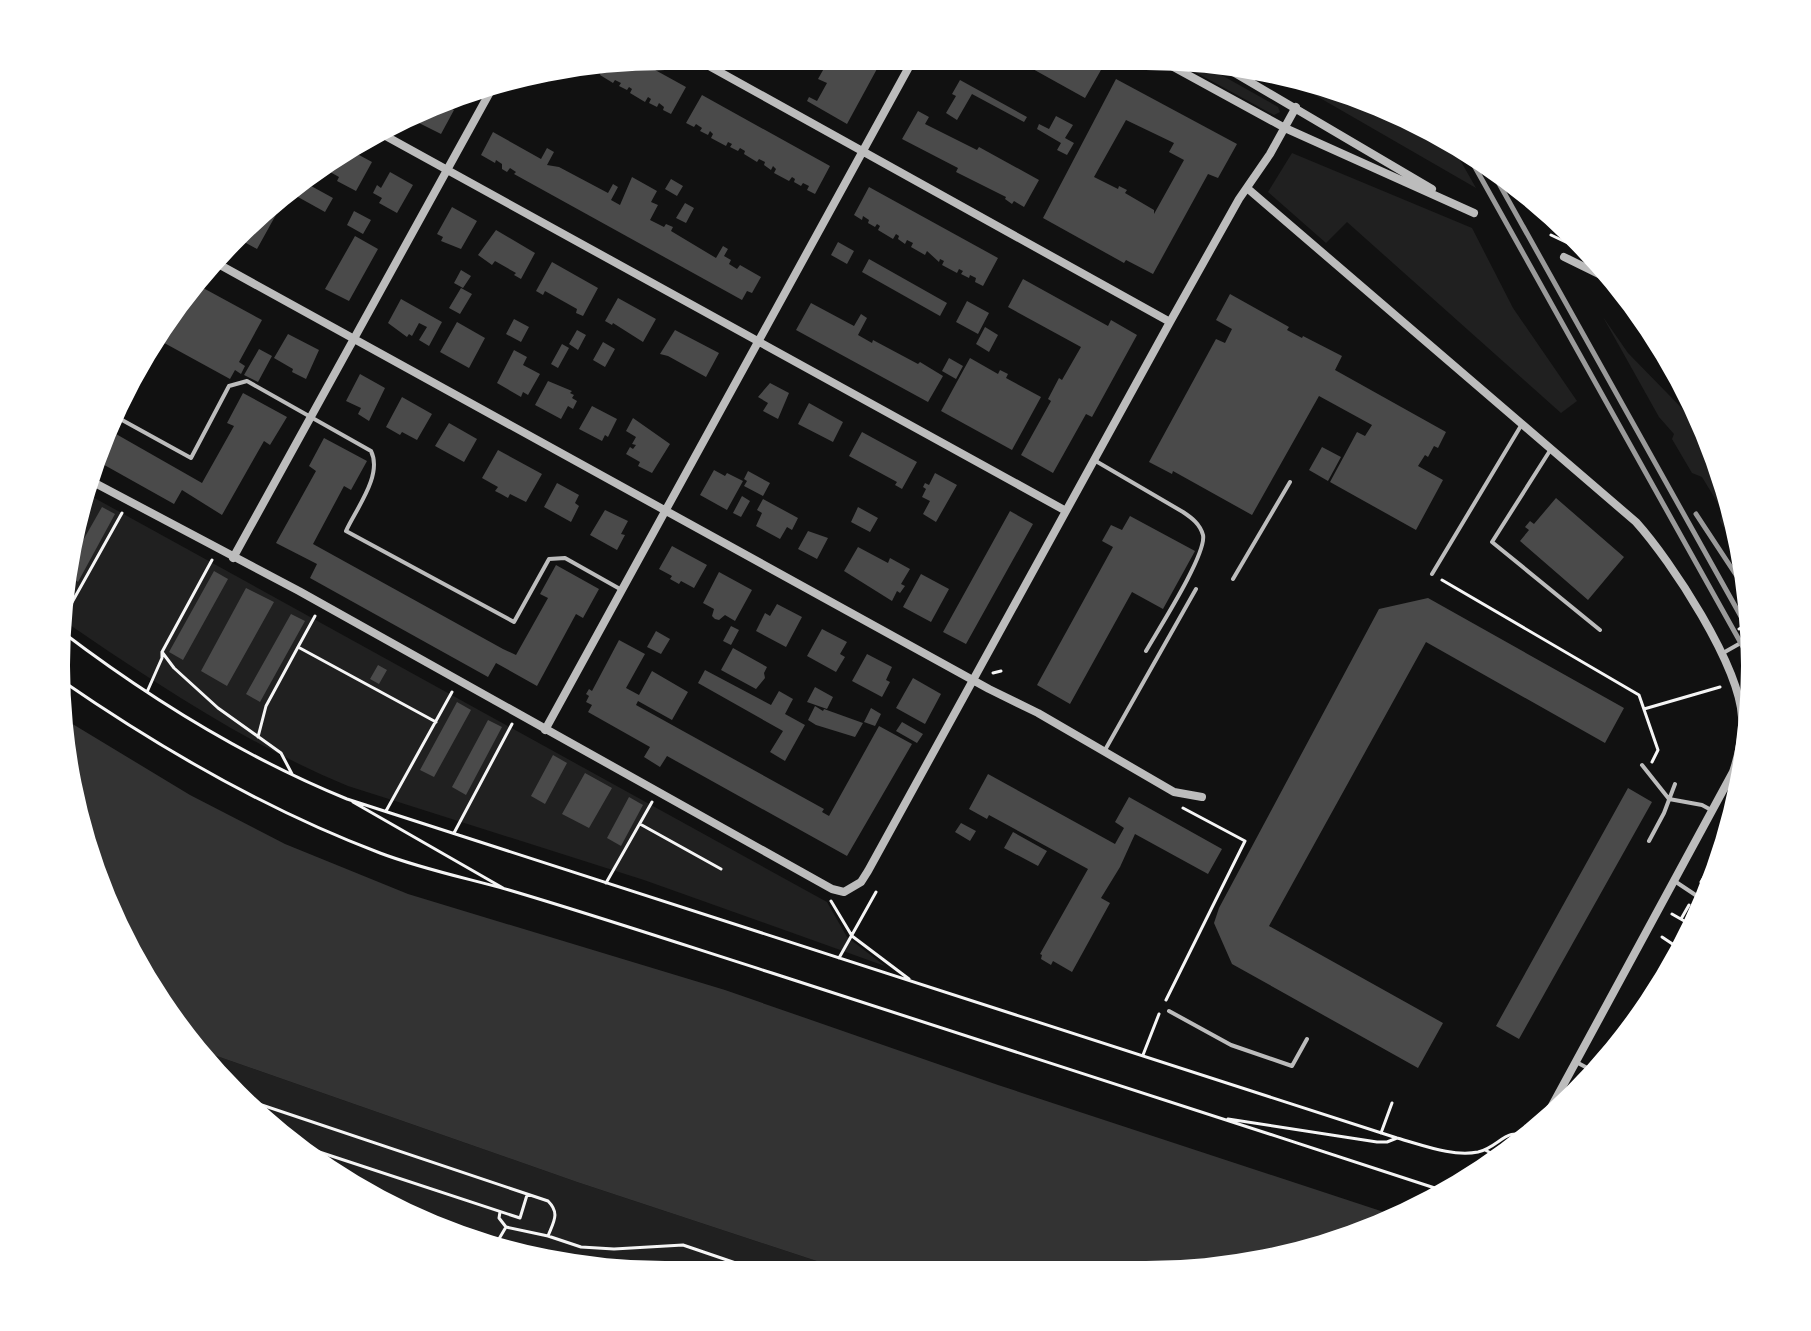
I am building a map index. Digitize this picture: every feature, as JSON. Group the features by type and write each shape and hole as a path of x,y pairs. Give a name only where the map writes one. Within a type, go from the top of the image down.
{"street":[{"path":"716,70 1170,322"},
{"path":"545,730 907,70"},
{"path":"1181,71 1285,128 1474,213"},
{"path":"1245,78 1463,208"},
{"path":"233,558 487,98"},
{"path":"98,485 299,591 832,889 844,892 853,888 868,871 1170,322 1296,107"},
{"path":"389,138 1066,511"},
{"path":"1247,188 1636,522 1669,561 1721,654 1740,701"},
{"path":"1564,257 1590,270"},
{"path":"224,267 989,689 1038,713 1174,792 1202,797"},
{"path":"1558,1095 1731,776"}],"lane":[{"path":"123,420 191,458 229,386 247,381 371,451 375,459 374,471 346,531 514,622 549,559 565,558 622,590"},
{"path":"1432,574 1522,424"},
{"path":"1551,449 1492,542 1600,630"},
{"path":"1094,460 1196,521 1203,536 1200,555 1146,651"},
{"path":"1233,579 1290,482"},
{"path":"1104,752 1196,589"},
{"path":"1721,654 1740,643"},
{"path":"1642,765 1669,799 1702,805 1713,811"},
{"path":"1649,841 1675,784"},
{"path":"1675,882 1695,895"},
{"path":"1169,1011 1231,1045 1292,1066 1307,1039"},
{"path":"1576,1062 1585,1067"}],"path":[{"path":"1551,235 1564,242"},
{"path":"74,599 124,510"},
{"path":"147,692 162,652 213,560"},
{"path":"1432,574 1639,695 1658,750 1647,772"},
{"path":"258,737 266,706 315,616"},
{"path":"71,638 147,692 205,728 293,775 347,799 506,889"},
{"path":"298,647 436,722"},
{"path":"162,652 174,668 218,708 281,753 293,775"},
{"path":"71,687 194,766 267,804 418,867 506,889 1432,1187"},
{"path":"1644,709 1720,687"},
{"path":"386,811 452,692"},
{"path":"454,833 512,724"},
{"path":"347,799 1397,1138 1468,1154 1485,1150 1514,1133"},
{"path":"606,883 653,801"},
{"path":"1143,1055 1153,1028 1245,841 1183,808"},
{"path":"640,824 721,869"},
{"path":"839,958 876,892"},
{"path":"831,901 852,936 912,981"},
{"path":"1681,919 1690,902"},
{"path":"1668,912 1684,921"},
{"path":"1662,937 1672,944"},
{"path":"1381,1133 1392,1103"},
{"path":"265,1106 548,1201 555,1209 556,1216 548,1236"},
{"path":"1215,1117 1377,1142 1397,1138"},
{"path":"1485,1150 1489,1152"},
{"path":"325,1154 520,1218 528,1194"},
{"path":"500,1212 499,1218 506,1227 581,1247 614,1249 683,1245 730,1261"},
{"path":"500,1237 506,1227"}],"shaded area":[{"path":"1195,72 1221,75 1278,107 1280,112 1274,115"},
{"path":"1314,95 1373,115 1443,150 1460,161 1476,188"},
{"path":"1292,153 1472,228 1513,308 1577,401 1561,413 1347,222 1326,243 1268,192"},
{"path":"1603,317 1628,353 1684,410 1719,505 1702,477 1692,473 1672,439 1674,434 1659,417"},
{"path":"94,498 827,902 847,937 885,966 644,880 348,786 236,731 71,626 81,549"},
{"path":"73,724 190,795 285,844 408,894 725,990 998,1085 1383,1212 1300,1241 1262,1250 1184,1260 817,1261 577,1182 216,1056 170,996 131,929 115,893 90,820"},
{"path":"216,1056 577,1182 817,1261 627,1260 549,1250 474,1229 402,1200 335,1161 273,1113"}],"building":[{"path":"656,70 686,87 671,114 663,110 659,103 657,107 649,103 651,99 648,97 645,102 630,93 632,89 629,87 627,90 619,86 621,83 615,80 613,83 600,75"},
{"path":"823,70 876,70 847,124 807,101 809,97 817,101 827,83 818,79"},
{"path":"1035,70 1101,70 1085,98"},
{"path":"1116,79 1237,144 1218,178 1208,174 1153,274 1126,260 1124,263 1043,218","holes":["1126,120 1174,143 1169,152 1184,160 1154,214 1154,210 1125,193 1127,190 1094,177"]},
{"path":"960,80 1027,117 1024,122 972,94 957,120 946,113 956,96 952,94"},
{"path":"702,95 830,166 815,194 807,190 809,186 803,183 801,186 792,177 789,181 774,173 776,169 773,166 771,170 764,165 765,162 759,159 757,162 740,148 738,151 728,142 726,146 711,138 713,134 710,131 708,135 700,131 702,128 696,124 694,127 686,123"},
{"path":"453,110 454,110 441,134 419,123"},
{"path":"918,111 929,117 925,124 977,150 979,147 1039,180 1024,207 1014,201 1012,204 1006,197 956,172 958,168 902,139"},
{"path":"1056,116 1073,125 1065,138 1074,143 1067,155 1057,150 1061,143 1037,129 1039,124 1049,129"},
{"path":"493,132 541,159 547,148 554,152 547,165 559,167 608,193 613,184 618,187 611,200 620,205 632,177 657,191 651,202 658,205 650,220 664,227 666,224 673,227 671,231 716,258 723,246 728,249 724,256 731,260 729,264 737,269 740,265 761,277 752,293 747,291 742,300 514,174 516,172 510,168 507,172 502,169 502,164 496,160 495,163 481,155"},
{"path":"359,155 372,162 356,191 337,181 339,177 331,173"},
{"path":"390,172 413,185 397,213 379,203 382,198 373,193 377,185 381,188"},
{"path":"671,179 683,186 677,196 665,189"},
{"path":"312,187 333,198 325,212 298,197"},
{"path":"869,187 998,258 983,286 975,282 976,278 961,274 963,271 959,269 957,273 942,265 944,261 940,259 939,262 927,251 925,255 911,247 913,243 907,240 905,244 896,234 893,239 878,230 880,226 877,224 875,227 863,216 862,220 854,215"},
{"path":"685,203 694,208 686,223 676,218"},
{"path":"452,207 477,221 461,249 441,241 443,237 437,234"},
{"path":"354,211 371,220 363,234 347,225"},
{"path":"275,216 257,249 245,243"},
{"path":"496,230 535,253 521,279 495,261 492,265 478,255"},
{"path":"355,236 378,249 349,301 325,289"},
{"path":"838,242 854,251 847,264 831,255"},
{"path":"869,259 947,303 940,316 862,272"},
{"path":"552,262 598,288 583,316 576,313 577,309 545,291 543,295 536,291"},
{"path":"461,270 471,276 463,288 454,283"},
{"path":"1023,279 1108,326 1111,320 1137,335 1092,417 1086,414 1053,473 1021,455 1051,401 1048,399 1059,378 1062,380 1081,347 1008,307"},
{"path":"461,288 472,294 460,314 449,308"},
{"path":"205,289 262,320 239,362 245,366 241,374 235,370 230,379 165,343"},
{"path":"1230,294 1289,327 1287,330 1342,356 1335,370 1446,432 1438,448 1434,446 1418,466 1443,480 1416,530 1330,482 1357,432 1365,436 1372,425 1319,396 1252,515 1173,471 1172,474 1149,462 1216,339 1225,343 1232,329 1216,320"},
{"path":"618,298 656,319 643,342 605,321"},
{"path":"401,299 442,322 429,346 419,340 427,327 419,323 412,336 409,334 407,337 388,323"},
{"path":"967,301 989,313 978,334 956,322"},
{"path":"811,303 854,326 861,314 867,318 858,335 918,364 920,362 943,376 928,402 796,330"},
{"path":"514,319 529,327 521,342 506,334"},
{"path":"457,322 485,338 469,368 440,352"},
{"path":"985,327 998,335 989,352 976,344"},
{"path":"577,330 586,335 578,350 569,344"},
{"path":"675,330 719,353 706,377 660,354"},
{"path":"288,334 319,350 306,379 274,358"},
{"path":"603,342 615,349 605,367 593,360"},
{"path":"562,344 569,348 558,368 551,364"},
{"path":"259,349 272,356 258,382 244,375"},
{"path":"514,350 527,357 523,365 540,374 528,395 523,392 521,397 497,383"},
{"path":"949,358 963,366 956,379 942,371"},
{"path":"970,358 998,374 1000,370 1008,374 1006,378 1041,397 1012,450 941,411"},
{"path":"360,374 385,388 369,421 358,414 361,408 346,401"},
{"path":"548,381 572,391 572,398 577,401 573,409 568,406 561,419 535,405"},
{"path":"770,383 789,393 778,419 763,411 768,403 758,397"},
{"path":"243,393 287,417 270,445 264,441 222,515 182,490 174,504 105,465 117,434 202,483 234,426 227,423"},
{"path":"402,397 432,414 417,440 386,427"},
{"path":"809,403 843,422 833,442 798,424"},
{"path":"592,406 617,419 608,437 605,435 602,441 579,429"},
{"path":"633,418 670,444 652,473 638,466 640,462 626,454 630,447 633,449 636,445 632,444 636,437 626,431"},
{"path":"449,423 477,439 464,462 435,446"},
{"path":"862,432 917,462 902,489 895,485 897,482 849,456"},
{"path":"324,438 367,461 351,490 344,486 313,544 503,649 516,655 548,598 540,594 556,565 599,589 583,618 576,614 537,686 496,663 488,677 310,578 317,564 276,543 316,471 309,466"},
{"path":"1322,447 1341,457 1328,481 1309,470"},
{"path":"498,450 542,474 526,502 495,491 498,487 482,478"},
{"path":"714,470 743,481 727,510 700,495"},
{"path":"748,471 770,483 763,496 744,486"},
{"path":"935,473 957,485 936,522 923,514 930,501 922,497 925,483 929,485"},
{"path":"557,483 579,495 575,503 579,506 571,522 544,507"},
{"path":"742,496 750,501 741,517 733,513"},
{"path":"1556,498 1624,557 1588,600 1520,541 1529,530 1525,527 1530,521 1534,524"},
{"path":"763,499 798,518 792,530 787,527 780,539 756,526 762,513 757,510"},
{"path":"102,507 115,514 78,582 76,581 83,540"},
{"path":"858,507 878,518 870,532 851,522"},
{"path":"605,510 628,521 617,550 590,535"},
{"path":"1010,511 1033,524 966,644 943,632"},
{"path":"1130,516 1195,551 1163,609 1132,592 1070,704 1037,685 1113,547 1102,541 1111,525 1122,530"},
{"path":"808,531 828,538 817,559 798,549"},
{"path":"672,546 707,565 694,588 681,581 679,584 659,569"},
{"path":"858,547 888,563 890,558 910,569 901,584 905,586 900,593 897,591 892,601 844,571"},
{"path":"214,571 228,579 183,660 169,652"},
{"path":"719,572 752,590 735,621 725,615 719,620 715,619 712,616 714,609 703,603"},
{"path":"921,574 949,589 931,622 903,607"},
{"path":"246,588 274,602 227,686 201,671"},
{"path":"1428,598 1624,708 1605,743 1426,642 1269,926 1443,1023 1418,1068 1232,964 1214,923 1219,908 1379,609"},
{"path":"777,604 802,617 786,647 756,631 765,613 770,616"},
{"path":"291,614 305,621 260,702 246,694"},
{"path":"731,626 739,630 731,645 723,641"},
{"path":"822,629 847,642 840,654 845,657 836,672 807,656"},
{"path":"656,631 670,639 661,654 647,647"},
{"path":"619,640 645,654 626,688 639,695 652,671 688,692 672,720 638,701 636,705 824,809 822,812 829,816 879,726 912,744 847,856 667,756 660,767 644,757 650,747 588,712 592,705 586,702 589,696 586,694 589,689 592,691"},
{"path":"733,648 767,667 765,678 756,689 721,670"},
{"path":"867,654 892,667 886,680 890,682 882,697 852,681"},
{"path":"378,665 387,670 379,684 370,679"},
{"path":"705,670 771,705 779,691 793,699 785,714 805,725 785,761 770,752 783,731 698,683"},
{"path":"913,678 941,694 925,724 896,708"},
{"path":"815,687 833,697 827,709 807,702"},
{"path":"457,702 471,710 434,777 420,770"},
{"path":"815,706 863,723 855,737 816,725 808,720"},
{"path":"871,708 881,714 875,726 864,722"},
{"path":"488,720 502,727 466,795 452,787"},
{"path":"902,722 923,734 917,743 896,731"},
{"path":"553,755 567,763 545,804 531,796"},
{"path":"585,773 612,788 589,828 562,814"},
{"path":"988,774 1115,844 1124,828 1115,822 1129,797 1222,849 1208,874 1135,834 1101,898 1110,903 1072,972 1053,961 1051,965 1041,959 1040,954 1088,869 989,815 987,819 969,809"},
{"path":"1628,788 1652,802 1519,1039 1496,1026"},
{"path":"629,797 643,805 621,846 607,838"},
{"path":"961,823 976,831 970,841 955,832"},
{"path":"1013,832 1047,851 1038,866 1004,848"}],"railway":[{"path":"1477,171 1740,642"},
{"path":"1502,189 1738,612"},
{"path":"1696,514 1733,571"}]}
